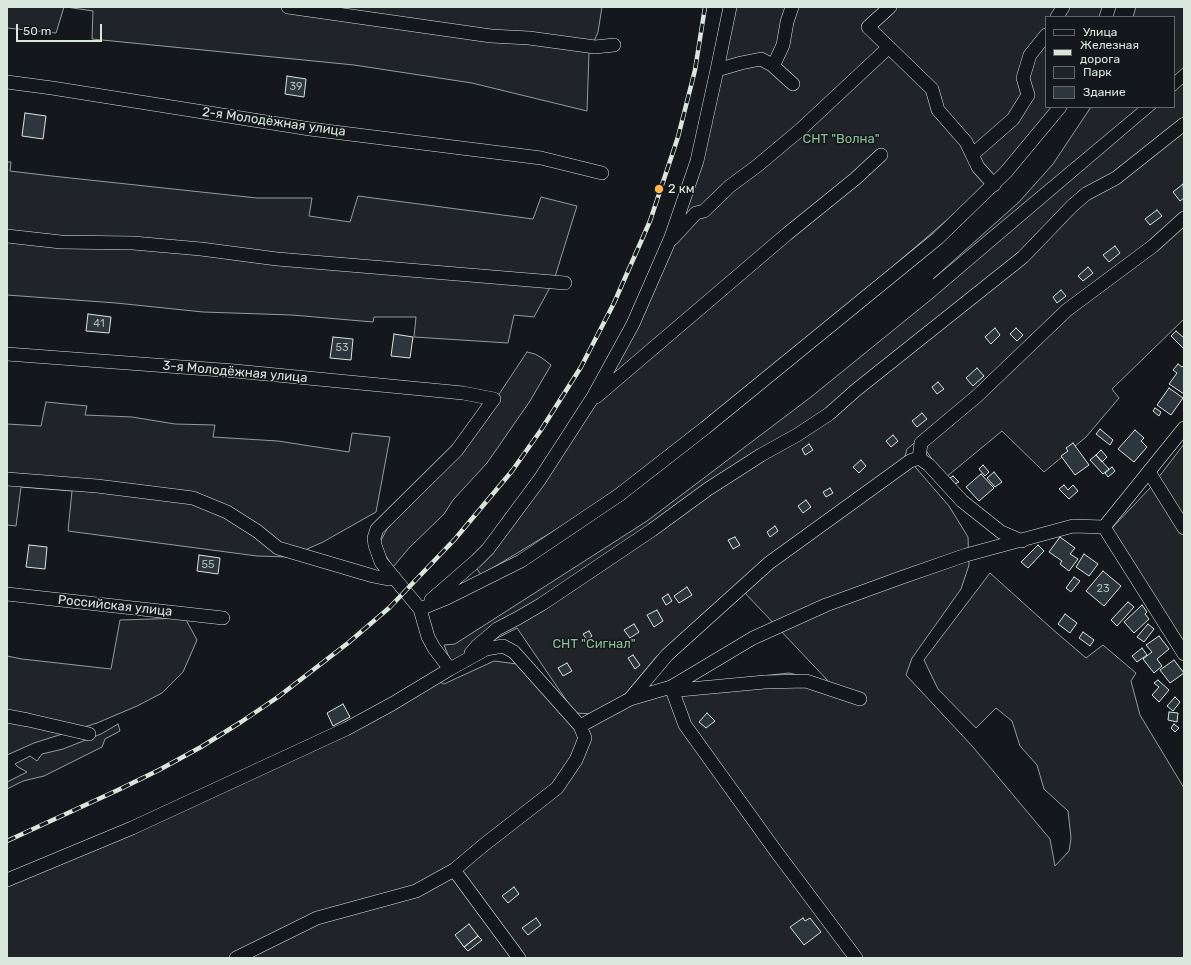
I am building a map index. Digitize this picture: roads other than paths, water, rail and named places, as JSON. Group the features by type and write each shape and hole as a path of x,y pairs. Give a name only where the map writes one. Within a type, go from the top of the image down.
{"street":[{"path":"288,7 491,36 529,38 595,47 614,45"},
{"path":"420,609 488,549 540,479 589,403 633,324 668,244 697,160 718,70 730,7"},
{"path":"772,65 783,45 787,22 792,7"},
{"path":"890,7 868,27 932,89 938,110 966,142 978,167 994,185"},
{"path":"1058,16 1063,7"},
{"path":"972,155 1013,119 1028,95 1023,78 1030,54 1045,36"},
{"path":"668,244 696,213 704,211 730,186 757,166 800,130 889,47"},
{"path":"718,70 761,59 772,65 793,84"},
{"name":"2-я Молодёжная улица","path":"7,82 310,129 541,158 602,173"},
{"path":"420,609 447,598 521,561 619,495 705,428 938,238 994,185 1059,108"},
{"path":"467,660 477,646 497,629 542,604 652,530 708,489 797,435 828,414 1023,257 1051,230 1072,206 1086,194 1116,178 1184,124"},
{"path":"589,403 787,234 855,179 881,155"},
{"path":"919,458 921,443 982,391 1067,310 1153,246 1184,218"},
{"path":"7,236 61,242 133,242 277,259 565,283"},
{"name":"3-я Молодёжная улица","path":"7,354 235,371 463,393 494,399 457,450 377,529 374,538 381,562 394,578"},
{"path":"1104,527 1184,428"},
{"path":"919,458 929,465 962,501 1001,532 1022,541"},
{"path":"630,699 667,655 769,563 910,461 919,458"},
{"path":"1149,472 1184,528"},
{"path":"7,479 97,486 193,498 227,512 257,531 278,548 373,576 388,579 394,578 420,609 428,637 434,648 450,669"},
{"path":"580,726 630,699 671,687 753,638 826,605 966,555 1073,526 1104,527"},
{"path":"1104,527 1184,654"},
{"name":"Российская улица","path":"7,594 223,618"},
{"path":"7,880 132,828 346,729 486,649 503,646 514,652 580,726 585,738 576,760 557,788 454,870 416,891 317,918 236,958"},
{"path":"671,687 680,690 765,682 806,681 860,699"},
{"path":"671,687 685,725 775,850 856,958"},
{"path":"7,716 89,734"},
{"path":"454,870 519,958"}],"railway":[{"path":"7,841 159,770 201,747 278,697 348,643 389,608 455,539 512,471 541,430 581,367 614,303 650,221 678,137 695,70 705,7"}],"place":[{"name":"2 км","path":"659,189"}],"park label":[{"name":"СНТ \"Волна\"","path":"841,139"},
{"name":"СНТ \"Сигнал\"","path":"594,644"}]}
